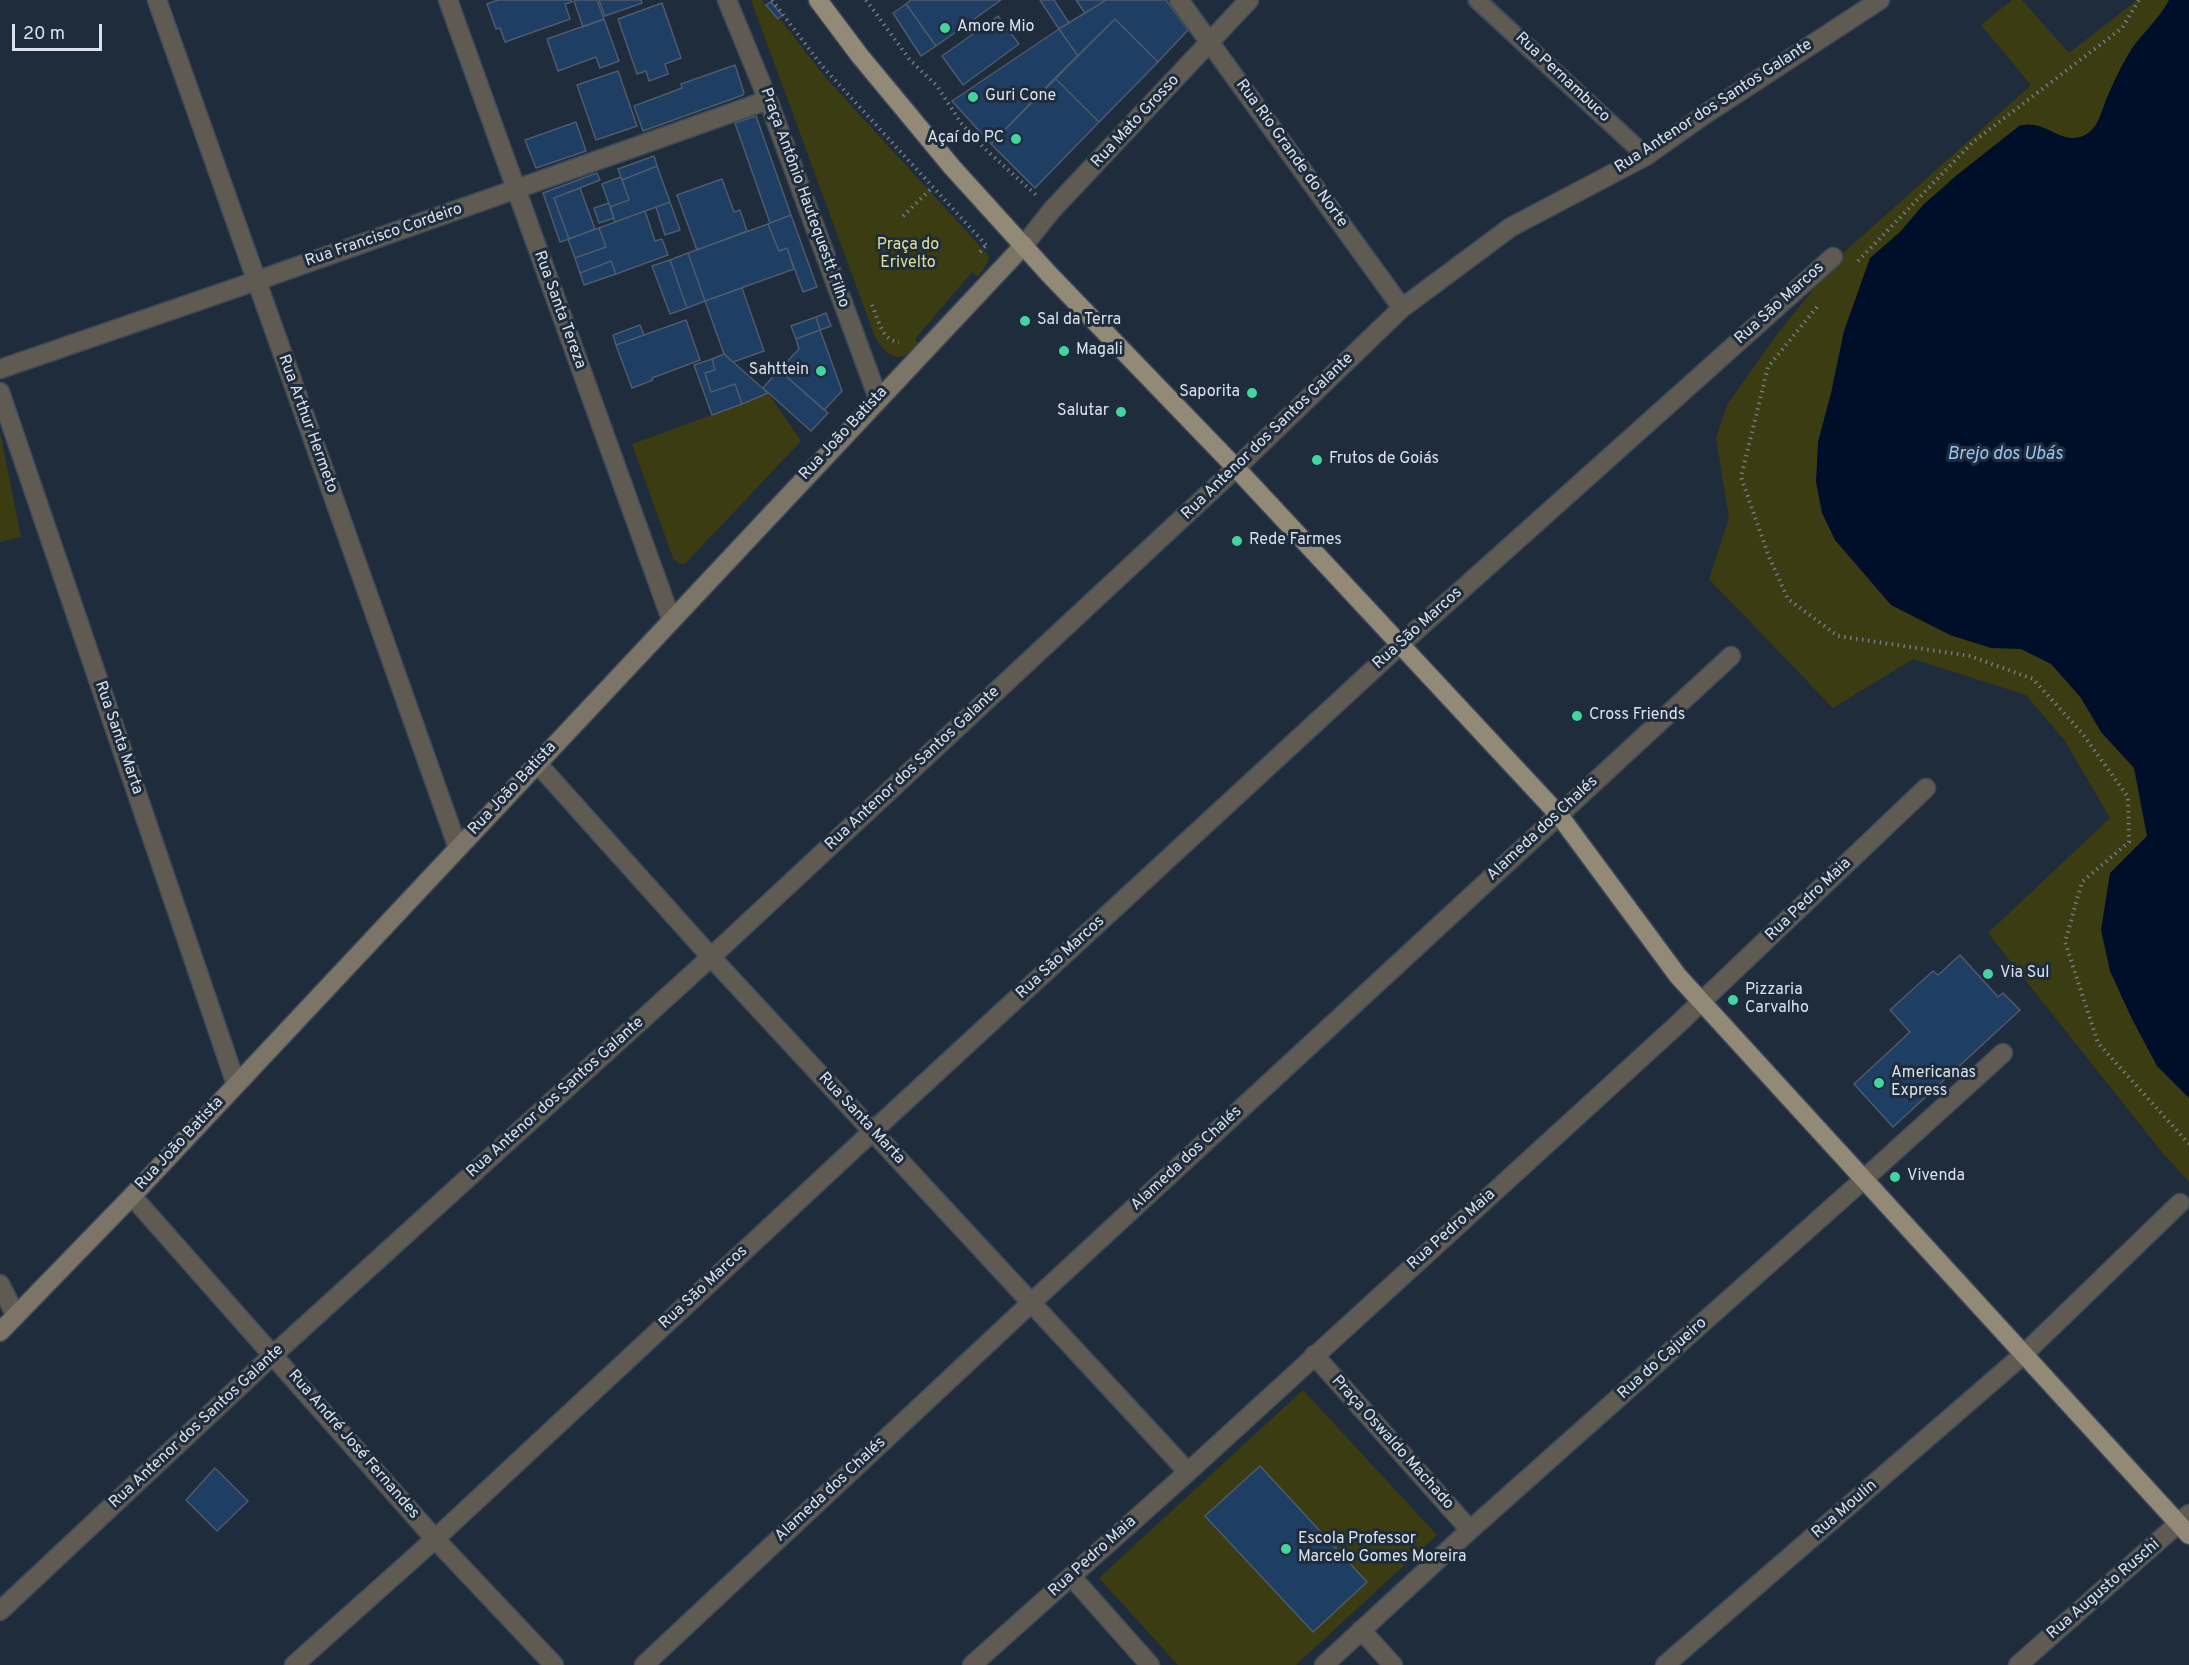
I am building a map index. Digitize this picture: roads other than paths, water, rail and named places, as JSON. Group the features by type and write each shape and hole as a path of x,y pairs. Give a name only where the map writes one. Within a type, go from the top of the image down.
{"main road":[{"path":"818,0 860,56 945,158 1049,274 1236,468 1559,815 1678,976 2024,1354 2186,1524"}],"street":[{"name":"Rua Arthur Hermeto","path":"158,0 458,848"},
{"name":"Rua Santa Tereza","path":"448,0 671,619"},
{"name":"Praça Antônio Hautequestt Filho","path":"727,0 768,100 878,398"},
{"name":"Rua Rio Grande do Norte","path":"1179,0 1402,308"},
{"name":"Rua Mato Grosso","path":"1024,244 1052,210 1249,0"},
{"name":"Rua Antenor dos Santos Galante","path":"0,1611 273,1355 711,957 1236,468 1402,308 1511,227 1646,156 1704,115 1880,0"},
{"name":"Rua Francisco Cordeiro","path":"0,369 768,100"},
{"name":"Rua João Batista","path":"0,1332 8,1312 132,1196 1024,244"},
{"name":"Rua São Marcos","path":"294,1665 435,1539 1401,644 1833,257"},
{"name":"Rua Santa Marta","path":"0,392 236,1084"},
{"name":"Alameda dos Chalés","path":"644,1665 1031,1302 1731,656"},
{"name":"Rua Santa Marta","path":"537,762 711,957 1188,1472"},
{"name":"Rua Pedro Maia","path":"972,1665 1188,1472 1702,1002 1926,788"},
{"name":"Rua do Cajueiro","path":"1324,1665 1470,1530 2002,1053"},
{"name":"Rua André José Fernandes","path":"132,1196 435,1539 554,1665"},
{"path":"2024,1354 2180,1203"},
{"path":"0,1284 8,1312"},
{"name":"Rua Moulin","path":"1665,1665 2024,1354"},
{"name":"Praça Oswaldo Machado","path":"1314,1355 1470,1530"},
{"name":"Rua Augusto Ruschi","path":"2018,1665 2186,1524"},
{"path":"1071,1576 1150,1665"},
{"path":"1361,1630 1394,1665"}],"lane":[{"name":"Rua Pernambuco","path":"1477,0 1646,156"}],"water":[{"name":"Brejo dos Ubás","path":"2169,0 2189,0 2189,1098 2157,1066 2132,1019 2110,971 2101,930 2110,873 2147,836 2134,768 2101,732 2081,698 2051,664 2021,649 1991,648 1950,635 1891,605 1835,540 1822,513 1816,482 1818,442 1844,331 1870,258 1900,232 1923,205 2019,126 2036,125 2072,138 2080,137 2092,130 2128,55"}],"place":[{"name":"Amore Mio","path":"945,28"},
{"name":"Guri Cone","path":"973,97"},
{"name":"Açaí do PC","path":"1016,139"},
{"name":"Sal da Terra","path":"1025,321"},
{"name":"Magali","path":"1064,351"},
{"name":"Sahttein","path":"821,371"},
{"name":"Saporita","path":"1252,393"},
{"name":"Salutar","path":"1121,412"},
{"name":"Frutos de Goiás","path":"1317,460"},
{"name":"Rede Farmes","path":"1237,541"},
{"name":"Cross Friends","path":"1577,716"},
{"name":"Via Sul","path":"1988,974"},
{"name":"Pizzaria Carvalho","path":"1733,1000"},
{"name":"Americanas Express","path":"1879,1083"},
{"name":"Vivenda","path":"1895,1177"},
{"name":"Escola Professor Marcelo Gomes Moreira","path":"1286,1549"}],"park label":[{"name":"Praça do Erivelto","path":"908,255"}]}
